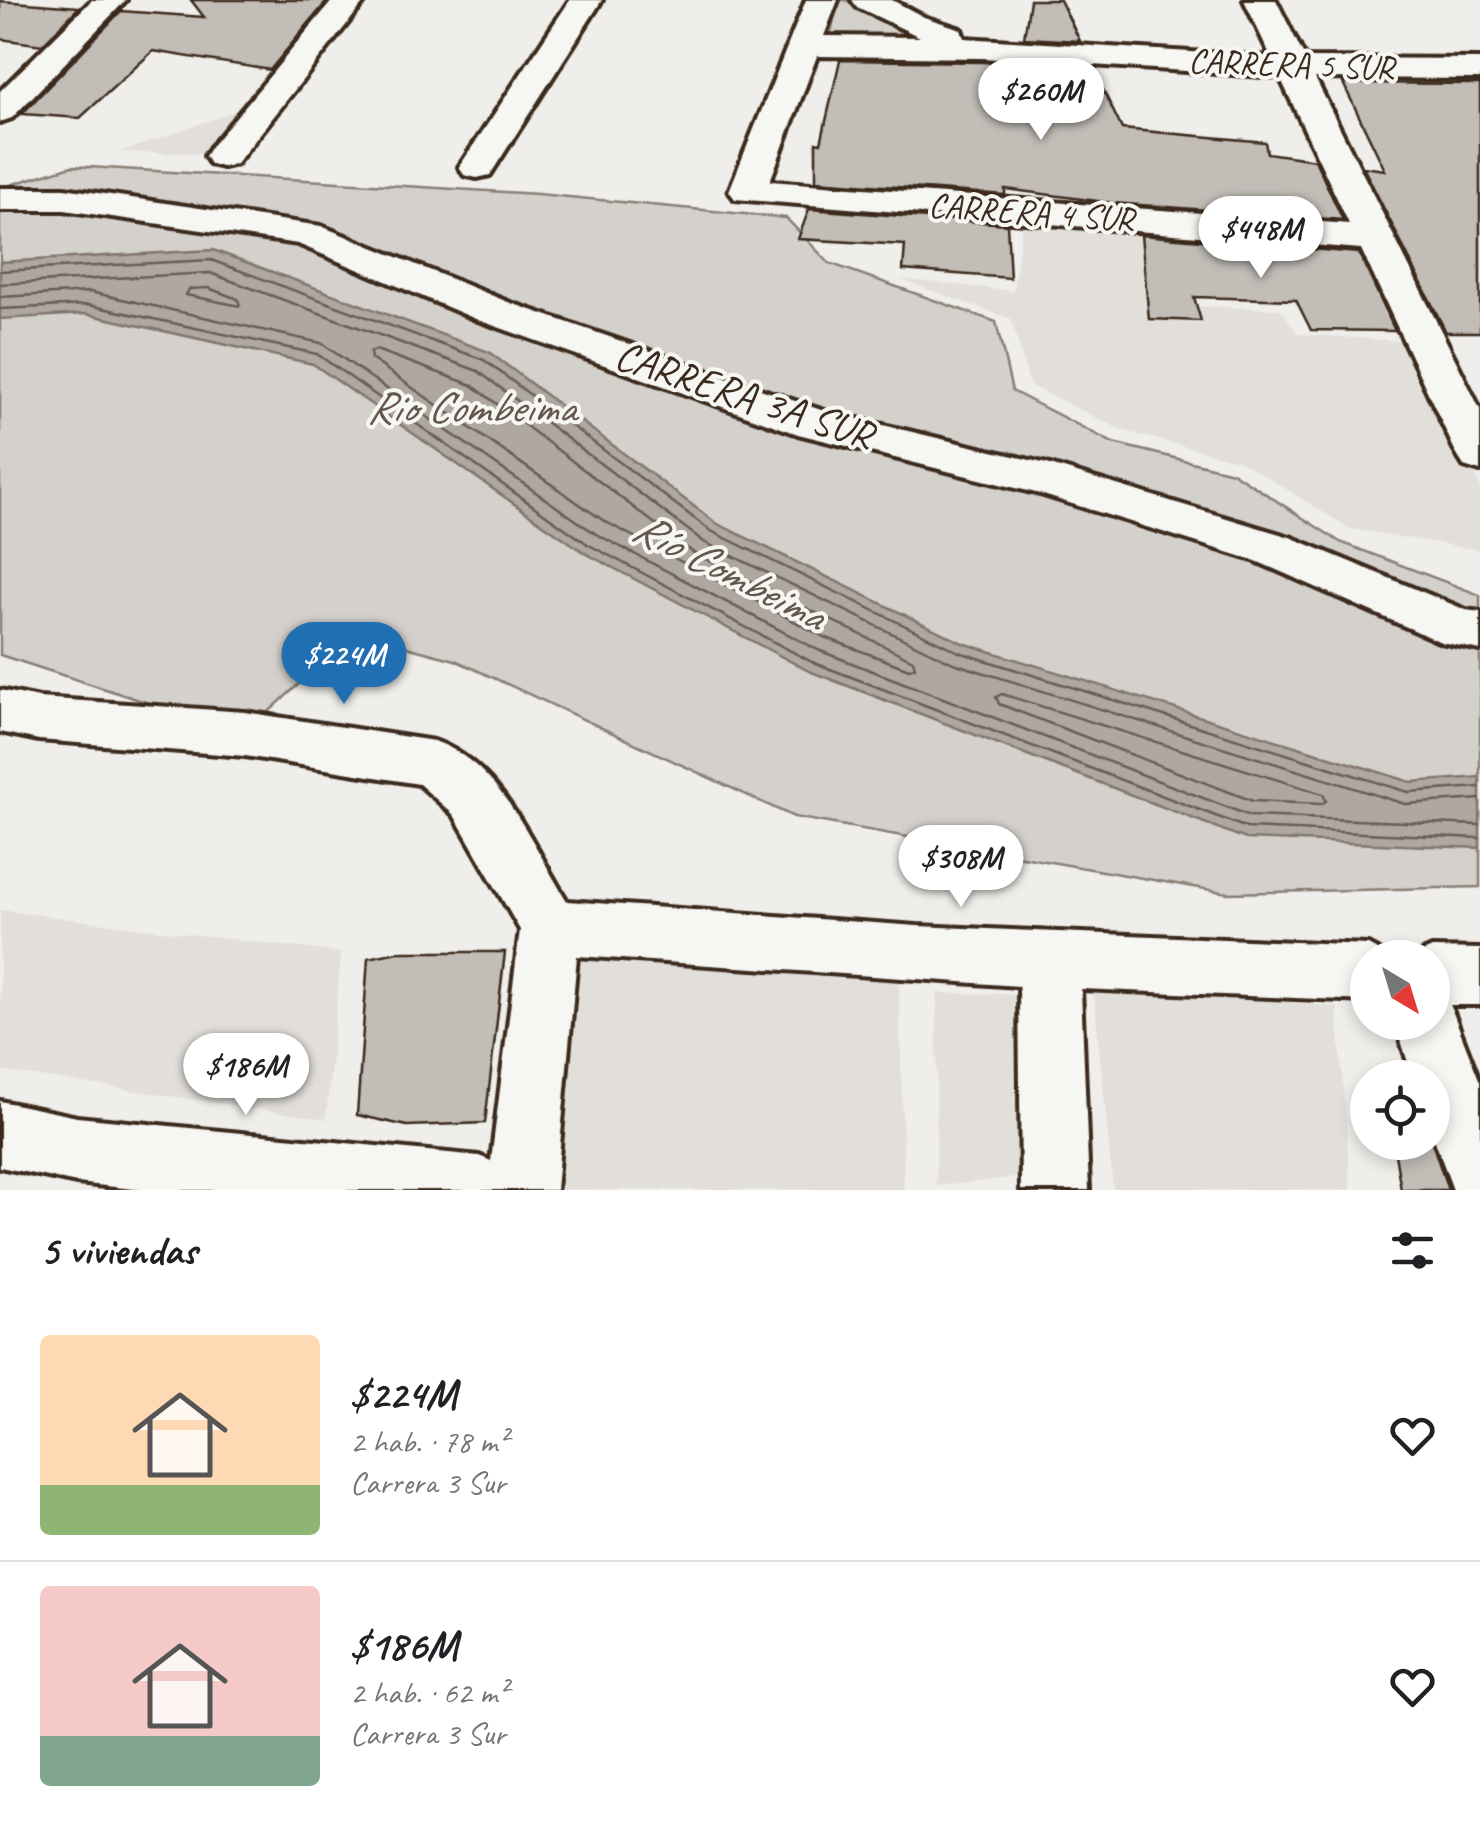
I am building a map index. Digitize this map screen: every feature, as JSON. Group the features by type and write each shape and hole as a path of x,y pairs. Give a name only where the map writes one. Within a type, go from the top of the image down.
{"street":[{"path":"0,111 110,0"},
{"path":"224,156 350,0"},
{"path":"477,168 586,0"},
{"path":"802,46 822,0"},
{"name":"CARRERA 5 SUR","path":"868,0 912,24 982,48"},
{"path":"1260,0 1480,455"},
{"name":"CARRERA 5 SUR","path":"802,46 982,48 1291,68 1480,70"},
{"name":"CARRERA 4 SUR","path":"802,46 748,192 1374,238"},
{"name":"CARRERA 3A SUR","path":"0,199 64,199 308,234 493,312 814,423 1047,480 1273,549 1459,628 1480,632"},
{"path":"0,711 39,719 245,734 434,764 474,798 550,927 522,1190"},
{"path":"550,927 918,954 1350,973"},
{"path":"1049,958 1055,1190"},
{"path":"1450,976 1480,976"},
{"path":"1432,1040 1480,1173"},
{"path":"0,1134 69,1170 479,1190"}],"shaded area":[{"path":"838,0 846,0 899,31 957,44 829,42"},
{"path":"246,107 208,154 121,152"},
{"path":"72,166 538,194 786,218 829,263 996,322 1012,391 1113,443 1232,472 1340,542 1480,595 1480,887 1228,893 794,817 455,660 354,633 245,734 0,655 0,188"},
{"path":"1024,211 1167,238 1185,306 1281,309 1298,334 1415,342 1480,486 1480,550 1350,529 1241,461 1124,431 1030,386 1011,319 900,279 1013,291"},
{"path":"0,910 341,953 326,1119 0,1071"},
{"path":"575,941 899,980 904,1190 542,1190"},
{"path":"1093,983 1337,1007 1351,1190 1113,1190"},
{"path":"937,993 1069,995 1088,1170 936,1186"}],"water":[{"name":"Rio Combeima","path":"213,250 489,352 716,523 963,643 1411,782 1480,777 1480,848 1246,839 809,671 585,553 313,364 86,314 0,319 0,262"}],"building":[{"path":"191,0 328,0 270,70 153,51 80,118 22,114 121,11 204,17"},
{"path":"1030,0 1060,0 1080,41 1024,38"},
{"path":"0,1 79,7 42,45 0,39"},
{"path":"840,60 982,62 1093,69 1122,129 1265,142 1267,153 1315,160 1343,220 1113,203 1005,189 1005,195 816,181 816,142 821,143"},
{"path":"1343,83 1480,84 1480,332 1446,332 1363,167 1385,170"},
{"path":"809,209 1007,224 1010,278 903,270 905,245 798,239"},
{"path":"1141,235 1359,253 1395,331 1311,330 1296,300 1194,297 1201,321 1149,319"},
{"path":"398,952 505,952 485,1123 407,1126 357,1115 368,958"},
{"path":"1396,1160 1438,1160 1448,1190 1401,1190"}],"water label":[{"name":"Río Combeima","path":"729,571"}]}
